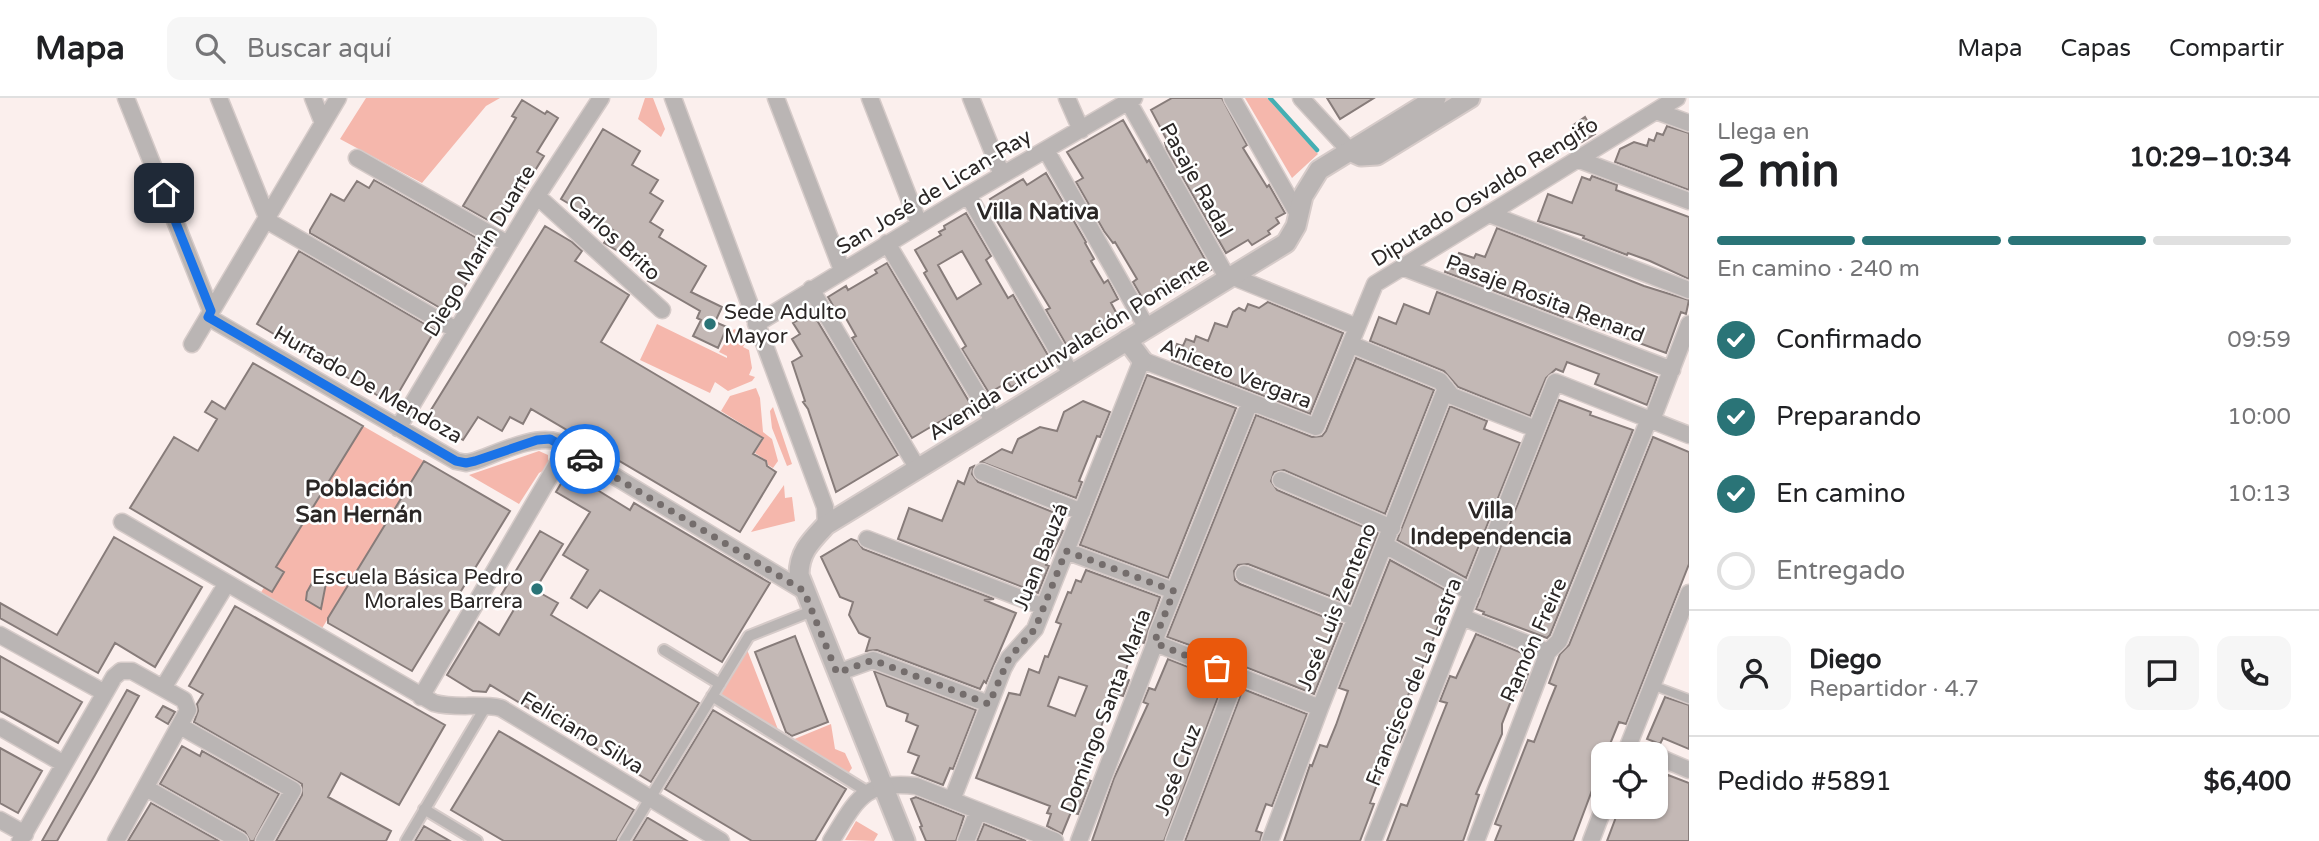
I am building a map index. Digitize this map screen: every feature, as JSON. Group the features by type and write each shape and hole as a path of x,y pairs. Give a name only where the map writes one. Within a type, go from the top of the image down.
{"street":[{"path":"126,98 210,314"},
{"path":"219,98 266,218 456,330"},
{"path":"313,98 323,123"},
{"path":"191,344 338,98"},
{"name":"Diego Marín Duarte","path":"398,428 537,196 601,98"},
{"path":"673,98 825,507 826,525"},
{"path":"776,98 842,270"},
{"path":"870,98 919,224"},
{"path":"971,98 1002,175"},
{"path":"1067,98 1081,130"},
{"path":"1233,98 1299,216"},
{"path":"1301,98 1350,151 1361,156 1377,155 1470,98"},
{"name":"Avenida Circunvalación Poniente","path":"802,583 799,562 826,525 1286,243 1299,216 1303,196 1319,170 1436,98"},
{"name":"Diputado Osvaldo Rengifo","path":"1316,427 1375,284 1677,98"},
{"name":"San José de Lican-Ray","path":"756,324 887,243 1131,100"},
{"name":"Pasaje Radal","path":"1131,100 1229,277"},
{"path":"1656,111 1689,123"},
{"path":"1046,150 1147,328"},
{"path":"357,158 508,244"},
{"path":"1577,159 1689,201"},
{"path":"968,195 1071,374"},
{"name":"Carlos Brito","path":"537,196 662,310"},
{"path":"1489,214 1689,290"},
{"path":"887,243 994,422"},
{"name":"Pasaje Rosita Renard","path":"1402,267 1672,370"},
{"path":"1229,277 1357,327"},
{"path":"811,289 918,469"},
{"name":"Hurtado De Mendoza","path":"210,314 456,461 466,463 537,440 550,439 802,583"},
{"name":"Ramón Freire","path":"1476,841 1548,652 1559,641 1689,324"},
{"path":"1127,340 1142,360"},
{"path":"1350,344 1440,381 1452,396 1536,429"},
{"name":"Aniceto Vergara","path":"1142,360 1316,427"},
{"name":"Juan Bauzá","path":"952,800 1009,658 1035,629 1142,360"},
{"name":"Francisco de La Lastra","path":"1373,841 1555,382 1651,420"},
{"name":"José Luis Zenteno","path":"1270,841 1446,388"},
{"name":"Domingo Santa María","path":"1079,841 1157,634 1250,402"},
{"path":"1651,420 1689,435"},
{"path":"422,697 567,447"},
{"path":"982,472 1082,512"},
{"path":"1281,480 1392,528"},
{"name":"Feliciano Silva","path":"122,522 422,697 444,706 486,706 501,709 650,798 693,834 721,841"},
{"path":"867,539 1044,607"},
{"path":"1385,545 1472,593"},
{"path":"1066,551 1174,591"},
{"path":"1244,574 1356,618"},
{"path":"163,688 227,583"},
{"path":"802,583 837,673 876,788 905,841"},
{"path":"1630,742 1689,593"},
{"path":"624,841 749,636 812,611"},
{"path":"1462,617 1548,652"},
{"path":"0,635 104,693"},
{"path":"1155,643 1320,708"},
{"path":"663,650 720,684"},
{"path":"837,673 873,660 989,704"},
{"path":"0,820 22,837 114,677 132,671 184,700 188,710 116,841"},
{"name":"José Cruz","path":"1174,841 1237,676"},
{"path":"712,696 876,788 916,786 1055,841"},
{"path":"406,841 486,706"},
{"path":"180,726 293,790 264,841"},
{"path":"0,727 64,764"},
{"path":"1668,762 1689,770"},
{"path":"146,788 240,841"},
{"path":"831,841 854,805 876,788"},
{"path":"424,809 471,839"},
{"path":"966,841 978,810"},
{"path":"1591,841 1599,819"}],"lane":[{"path":"1652,685 1689,699"}],"shaded area":[{"path":"366,98 500,98 486,106 422,183 340,139"},
{"path":"645,98 653,98 665,129 661,137 638,119"},
{"path":"1245,98 1267,98 1318,154 1292,178"},
{"path":"657,324 727,358 719,352 734,329 743,333 746,342 743,347 749,350 752,368 749,375 755,377 752,381 728,391 715,382 710,393 640,360"},
{"path":"756,388 760,398 763,432 772,439 778,461 773,468 755,453 764,438 721,411 730,396"},
{"path":"773,407 792,464 787,466 772,428 770,411"},
{"path":"363,426 424,461 321,630 260,594"},
{"path":"539,451 548,455 548,462 519,504 469,475"},
{"path":"784,485 785,498 792,497 795,521 751,532"},
{"path":"746,647 779,732 718,694"},
{"path":"831,724 835,749 845,753 852,768 847,775 792,740"},
{"path":"856,821 878,834 874,841 845,840"}],"building":[{"path":"1172,98 1222,98 1247,145 1243,148 1285,213 1276,218 1279,223 1268,231 1270,234 1252,245 1248,240 1226,253 1167,150 1165,143 1168,142 1151,110"},
{"path":"1327,98 1374,98 1340,119"},
{"path":"522,100 545,114 547,111 558,118 537,152 544,156 500,227 463,206 516,118 512,116"},
{"path":"1585,117 1595,134 1582,142 1572,126"},
{"path":"1123,120 1147,162 1149,160 1211,270 1168,295 1165,291 1144,301 1133,282 1137,279 1115,242 1113,243 1104,231 1076,182 1083,178 1067,152"},
{"path":"1667,126 1689,133 1689,190 1615,162 1620,149 1634,142 1647,146 1649,139 1654,141 1657,133 1663,135"},
{"path":"603,129 640,151 632,165 658,180 650,193 663,201 650,222 663,230 659,237 706,266 691,292 722,307 715,322 727,327 718,348 693,336 701,320 697,318 700,311 648,281 654,272 604,243 613,230 561,199"},
{"path":"1046,173 1086,242 1094,259 1091,261 1104,283 1108,280 1118,299 1111,303 1118,316 1098,328 1101,334 1090,341 1086,335 1067,346 1046,310 1050,308 989,208 994,205 990,199 1023,179 1027,185"},
{"path":"1592,176 1617,185 1616,190 1689,217 1689,279 1650,261 1538,221 1548,194 1572,203 1582,177 1590,180"},
{"path":"374,180 489,245 449,313 310,233 331,194 344,201 357,181 369,188"},
{"path":"966,213 991,256 986,260 1008,298 1013,295 1049,357 1029,369 1032,375 1011,387 1008,382 989,393 962,349 966,346 924,273 927,271 915,250 941,235 939,232 945,229 944,226","holes":["962,251 981,284 957,299 938,265"]},
{"path":"545,226 582,251 575,261 629,295 601,342 763,438 753,454 766,461 767,466 776,472 740,532 531,409 523,424 510,417 502,431 478,417 463,440 426,418"},
{"path":"1497,228 1644,286 1689,300 1686,314 1681,312 1666,353 1445,272 1447,267 1453,269 1459,253 1474,258 1476,254 1485,257"},
{"path":"299,251 435,330 392,404 257,324"},
{"path":"887,263 974,410 955,421 951,415 912,438 852,338 856,336 843,313 839,316 828,297 846,286 848,290 877,273 875,270"},
{"path":"1437,292 1657,377 1647,405 1595,384 1599,374 1567,362 1563,372 1556,369 1546,378 1530,416 1458,387 1444,371 1370,341 1379,317 1396,324 1404,304 1429,314"},
{"path":"1268,302 1343,333 1310,414 1172,360 1177,344 1183,346 1186,339 1194,342 1196,336 1208,341 1215,323 1227,327 1233,312 1239,308 1245,311 1248,304 1259,308"},
{"path":"812,312 898,455 836,492 808,409 803,402 805,401 792,362 802,356 792,339 800,334 793,323"},
{"path":"1356,358 1434,390 1385,514 1284,470 1274,472 1271,481 1277,490 1378,533 1350,604 1248,564 1238,565 1234,571 1235,580 1240,584 1342,624 1314,694 1220,657 1222,652 1197,642 1195,647 1167,637 1256,415 1312,437 1322,436"},
{"path":"253,363 363,426 276,567 284,572 272,592 130,508 174,437 198,451 217,419 205,412 212,401 225,409"},
{"path":"1147,375 1236,408 1168,578 1080,545"},
{"path":"1559,400 1591,412 1590,415 1633,430 1547,638 1476,609"},
{"path":"1083,401 1110,412 1079,481 1082,482 1076,498 981,462 1002,449 1012,453 1018,439 1040,427 1057,431 1064,412"},
{"path":"1450,406 1487,421 1484,429 1520,443 1466,578 1397,540"},
{"path":"1653,437 1689,452 1689,564 1626,724 1619,722 1611,742 1591,742 1591,793 1573,841 1495,841 1501,826 1495,824 1528,740 1534,742 1556,686 1549,683 1560,654 1569,645"},
{"path":"424,461 510,511 412,671 328,623 328,618"},
{"path":"974,466 972,474 978,482 1065,517 1060,530 1063,531 1046,565 1049,566 1038,593 898,539 909,508 942,521 958,481 964,484 970,468"},
{"path":"568,472 630,510 634,503 770,583 722,662 600,590 587,608 571,598 588,570 563,555 590,512 556,492"},
{"path":"540,531 563,544 535,590 558,603 551,615 699,703 651,782 490,685 486,692 473,691 447,675 479,622 499,635 516,606 500,597"},
{"path":"114,537 202,587 155,667 115,643 98,673 0,618 0,603 57,635"},
{"path":"851,539 857,541 863,549 994,599 984,600 1016,613 986,683 984,681 980,689 877,650 866,651 870,638 859,633 849,615 853,602 840,597 821,557"},
{"path":"1390,560 1451,593 1445,608 1450,609 1444,626 1439,624 1396,727 1405,730 1400,742 1394,740 1370,803 1374,804 1360,841 1284,841 1310,765 1312,766 1320,745 1327,747 1336,725 1348,691 1339,688"},
{"path":"1086,570 1160,597 1144,643 1141,642 1135,657 1131,655 1123,678 1129,680 1123,696 1114,693 1099,732 1103,733 1084,778 1091,781 1078,814 1071,812 1062,834 1047,826 1051,814 1047,813 1050,806 976,778 1009,693 1020,695 1029,669 1039,673 1061,624 1056,622 1068,592 1071,593 1076,580 1081,582","holes":["1059,677 1087,686 1075,716 1048,706"]},
{"path":"328,573 321,609 306,600 307,592 312,583"},
{"path":"235,606 445,725 399,805 341,773 328,797 391,831 386,841 276,841 302,795 302,784 194,722 198,711 197,704 203,694 189,686"},
{"path":"1476,634 1529,656 1523,672 1528,674 1522,691 1516,689 1509,706 1502,724 1502,734 1476,794 1479,795 1463,841 1387,841 1401,804 1407,806 1447,703 1440,701 1450,676 1456,678"},
{"path":"795,636 828,722 792,736 786,732 755,652"},
{"path":"0,656 82,702 58,743 0,711"},
{"path":"1168,659 1224,681 1164,841 1092,841 1114,778 1148,704 1143,702 1149,688 1155,690"},
{"path":"874,671 976,710 953,769 950,768 943,785 912,773 919,756 908,752 918,726 906,721 908,714 887,706"},
{"path":"1243,689 1307,714 1272,806 1266,804 1256,831 1262,833 1260,841 1185,841"},
{"path":"127,690 139,696 95,775 57,841 42,841"},
{"path":"1665,697 1689,705 1689,749 1663,738 1661,742 1647,739"},
{"path":"163,706 175,712 168,724 156,717"},
{"path":"713,710 846,789 815,841 752,841 665,789"},
{"path":"499,731 634,810 616,841 504,841 451,810"},
{"path":"182,746 200,756 202,751 279,794 254,841 250,841 245,832 160,784"},
{"path":"0,748 42,771 18,813 0,803"},
{"path":"1668,775 1689,783 1689,841 1607,841 1615,819 1668,819"},
{"path":"916,797 964,816 956,841 926,841 911,799"},
{"path":"151,803 219,841 128,841"},
{"path":"648,818 687,841 633,841"},
{"path":"984,824 1026,841 977,841"},
{"path":"424,826 450,841 415,841"}],"waterway":[{"path":"1270,98 1317,150"}],"way so far":[{"path":"585,459 804,591 837,673 873,660 989,704 1009,658 1035,629 1066,551 1174,591 1155,643 1217,668"}],"place":[{"name":"Sede Adulto Mayor","path":"710,324"},
{"name":"Escuela Básica Pedro Morales Barrera","path":"537,589"}],"district":[{"name":"Villa Nativa","path":"1038,212"},
{"name":"Población San Hernán","path":"359,502"},
{"name":"Villa Independencia","path":"1491,524"}],"route":[{"path":"164,193 211,311 208,317 456,461 475,461 537,440 550,439 585,459"}]}
